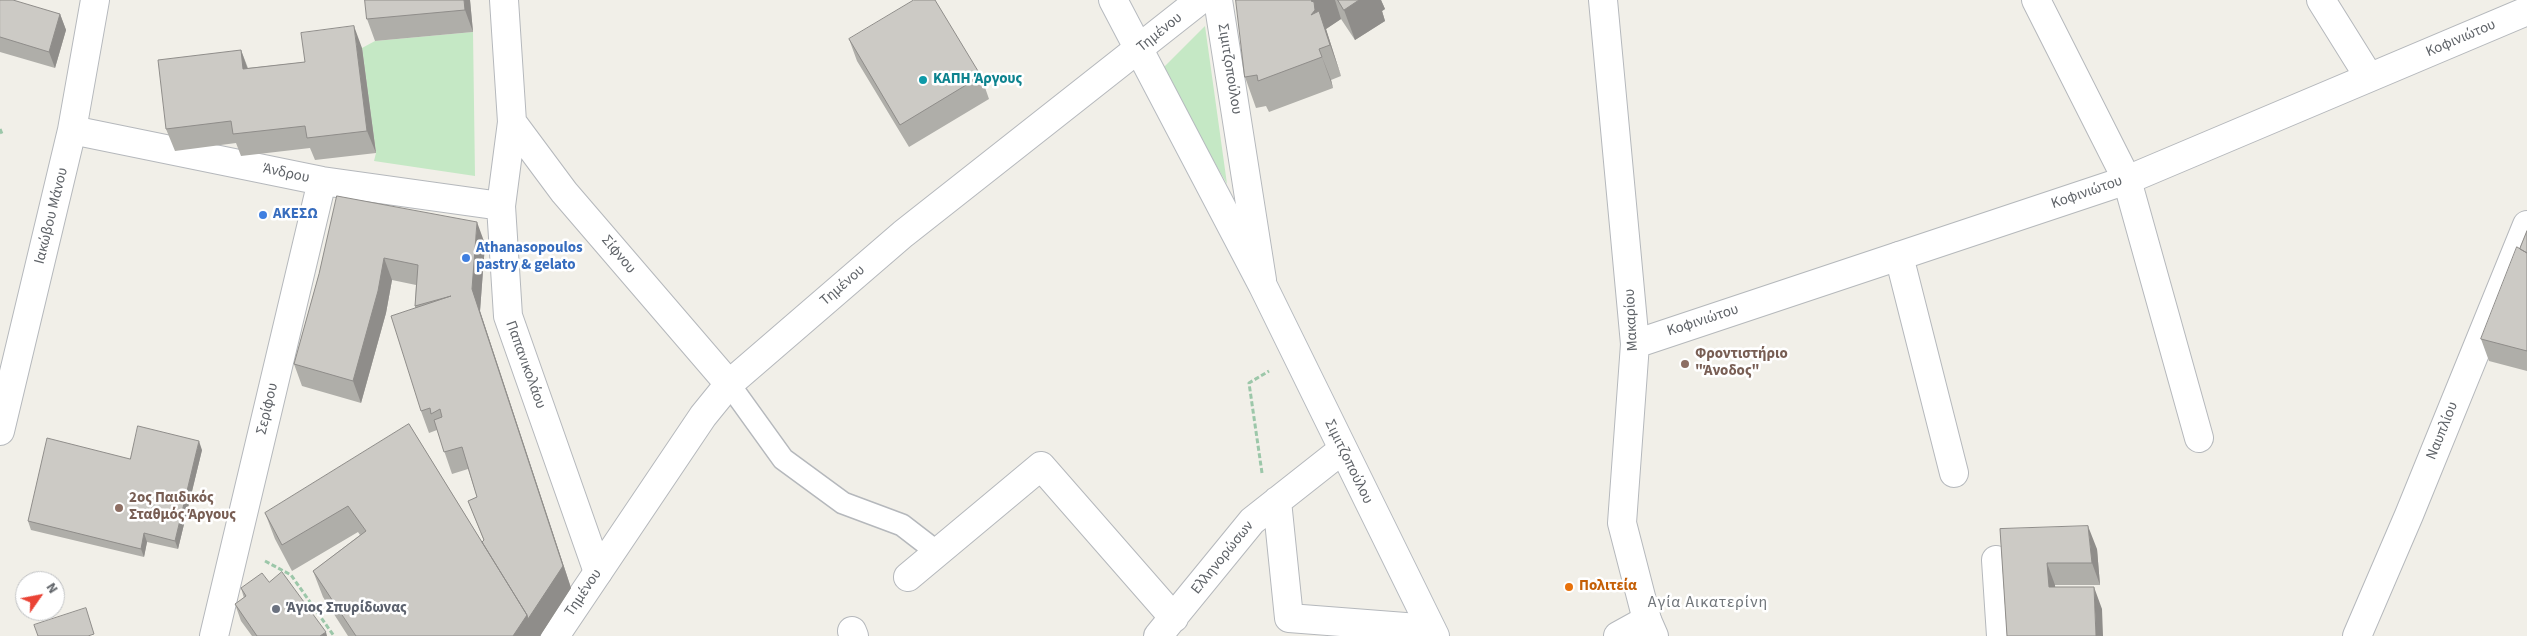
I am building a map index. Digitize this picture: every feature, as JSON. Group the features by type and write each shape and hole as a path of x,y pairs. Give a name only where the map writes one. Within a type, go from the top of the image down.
{"street":[{"name":"Ιακώβου Μάνου","path":"0,431 72,130 95,0"},
{"name":"Παπανικολάου","path":"504,0 512,122 502,206 508,316 598,572"},
{"name":"Σιμιτζοπούλου","path":"1113,0 1138,51 1263,286 1295,356 1433,632"},
{"name":"Τημένου","path":"555,636 703,416 729,384 903,234 1138,51 1200,0"},
{"name":"Σιμιτζοπούλου","path":"1218,0 1263,286"},
{"name":"Μακαρίου","path":"1603,0 1635,344 1622,523 1651,628"},
{"path":"2036,0 2127,180 2199,438"},
{"path":"2321,0 2369,77"},
{"name":"Κοφινιώτου","path":"1635,344 2127,180 2527,11"},
{"name":"Σίφνου","path":"512,122 564,192 729,384"},
{"name":"Άνδρου","path":"72,130 322,181 502,206"},
{"name":"Σερίφου","path":"214,636 322,181"},
{"name":"Ναυπλίου","path":"2357,636 2413,506 2527,225"},
{"path":"1899,256 1954,474"},
{"name":"Ελληνορώσων","path":"1166,627 1252,521 1342,450"},
{"path":"908,577 1041,466 1166,627"},
{"path":"1272,505 1289,618 1433,632"},
{"path":"1996,560 2001,636"},
{"path":"1618,636 1651,628"}],"lane":[{"path":"729,384 783,459 843,503 902,525 936,552"}],"path":[{"path":"0,128 2,134"},
{"path":"1272,505 1249,383 1295,356"},
{"path":"291,574 334,636"}],"green space":[{"path":"1205,26 1227,184 1161,70"},
{"path":"473,32 475,176 374,161 376,153 362,48 375,41"}],"building":[{"path":"0,0 13,0 60,14 49,52 0,37"},
{"path":"365,0 464,0 465,10 367,19"},
{"name":"ΚΑΠΗ Άργους","path":"914,0 935,0 981,76 900,125 849,39"},
{"path":"1236,0 1312,0 1315,10 1311,15 1319,11 1330,45 1319,49 1322,57 1258,81 1257,75 1245,77"},
{"path":"1338,0 1359,0 1344,10"},
{"path":"354,26 367,131 307,138 305,126 233,134 231,121 166,129 158,60 241,50 243,69 305,62 301,33"},
{"path":"337,196 477,222 472,289 563,566 528,619 482,542 484,540 468,501 477,497 462,447 444,452 434,420 442,417 440,409 431,414 430,408 421,411 391,316 451,296 415,306 418,265 384,258 378,291 353,381 294,364 319,274"},
{"path":"2527,231 2527,253 2520,249"},
{"path":"2517,247 2527,253 2527,351 2481,339"},
{"path":"409,424 527,615 513,636 356,636 313,571 366,531 348,506 282,545 265,513"},
{"path":"138,426 199,441 175,541 144,533 141,549 28,521 47,438 130,459"},
{"path":"2088,526 2092,563 2047,563 2049,587 2094,587 2096,636 2007,636 2000,529"},
{"name":"Άγιος Σπυρίδωνας","path":"282,572 326,632 320,636 257,636 235,604 246,596 241,588 262,573 269,582"},
{"path":"86,608 94,634 88,636 38,636 34,625 46,621 65,621 65,615"}],"place":[{"name":"ΚΑΠΗ Άργους","path":"923,80"},
{"name":"ΑΚΕΣΩ","path":"263,215"},
{"name":"Athanasopoulos pastry & gelato","path":"466,258"},
{"name":"Φροντιστήριο \"Άνοδος\"","path":"1685,364"},
{"name":"2ος Παιδικός Σταθμός Άργους","path":"119,508"},
{"name":"Πολιτεία","path":"1569,587"},
{"name":"Άγιος Σπυρίδωνας","path":"276,609"}],"district":[{"name":"Αγία Αικατερίνη","path":"1708,603"}]}
